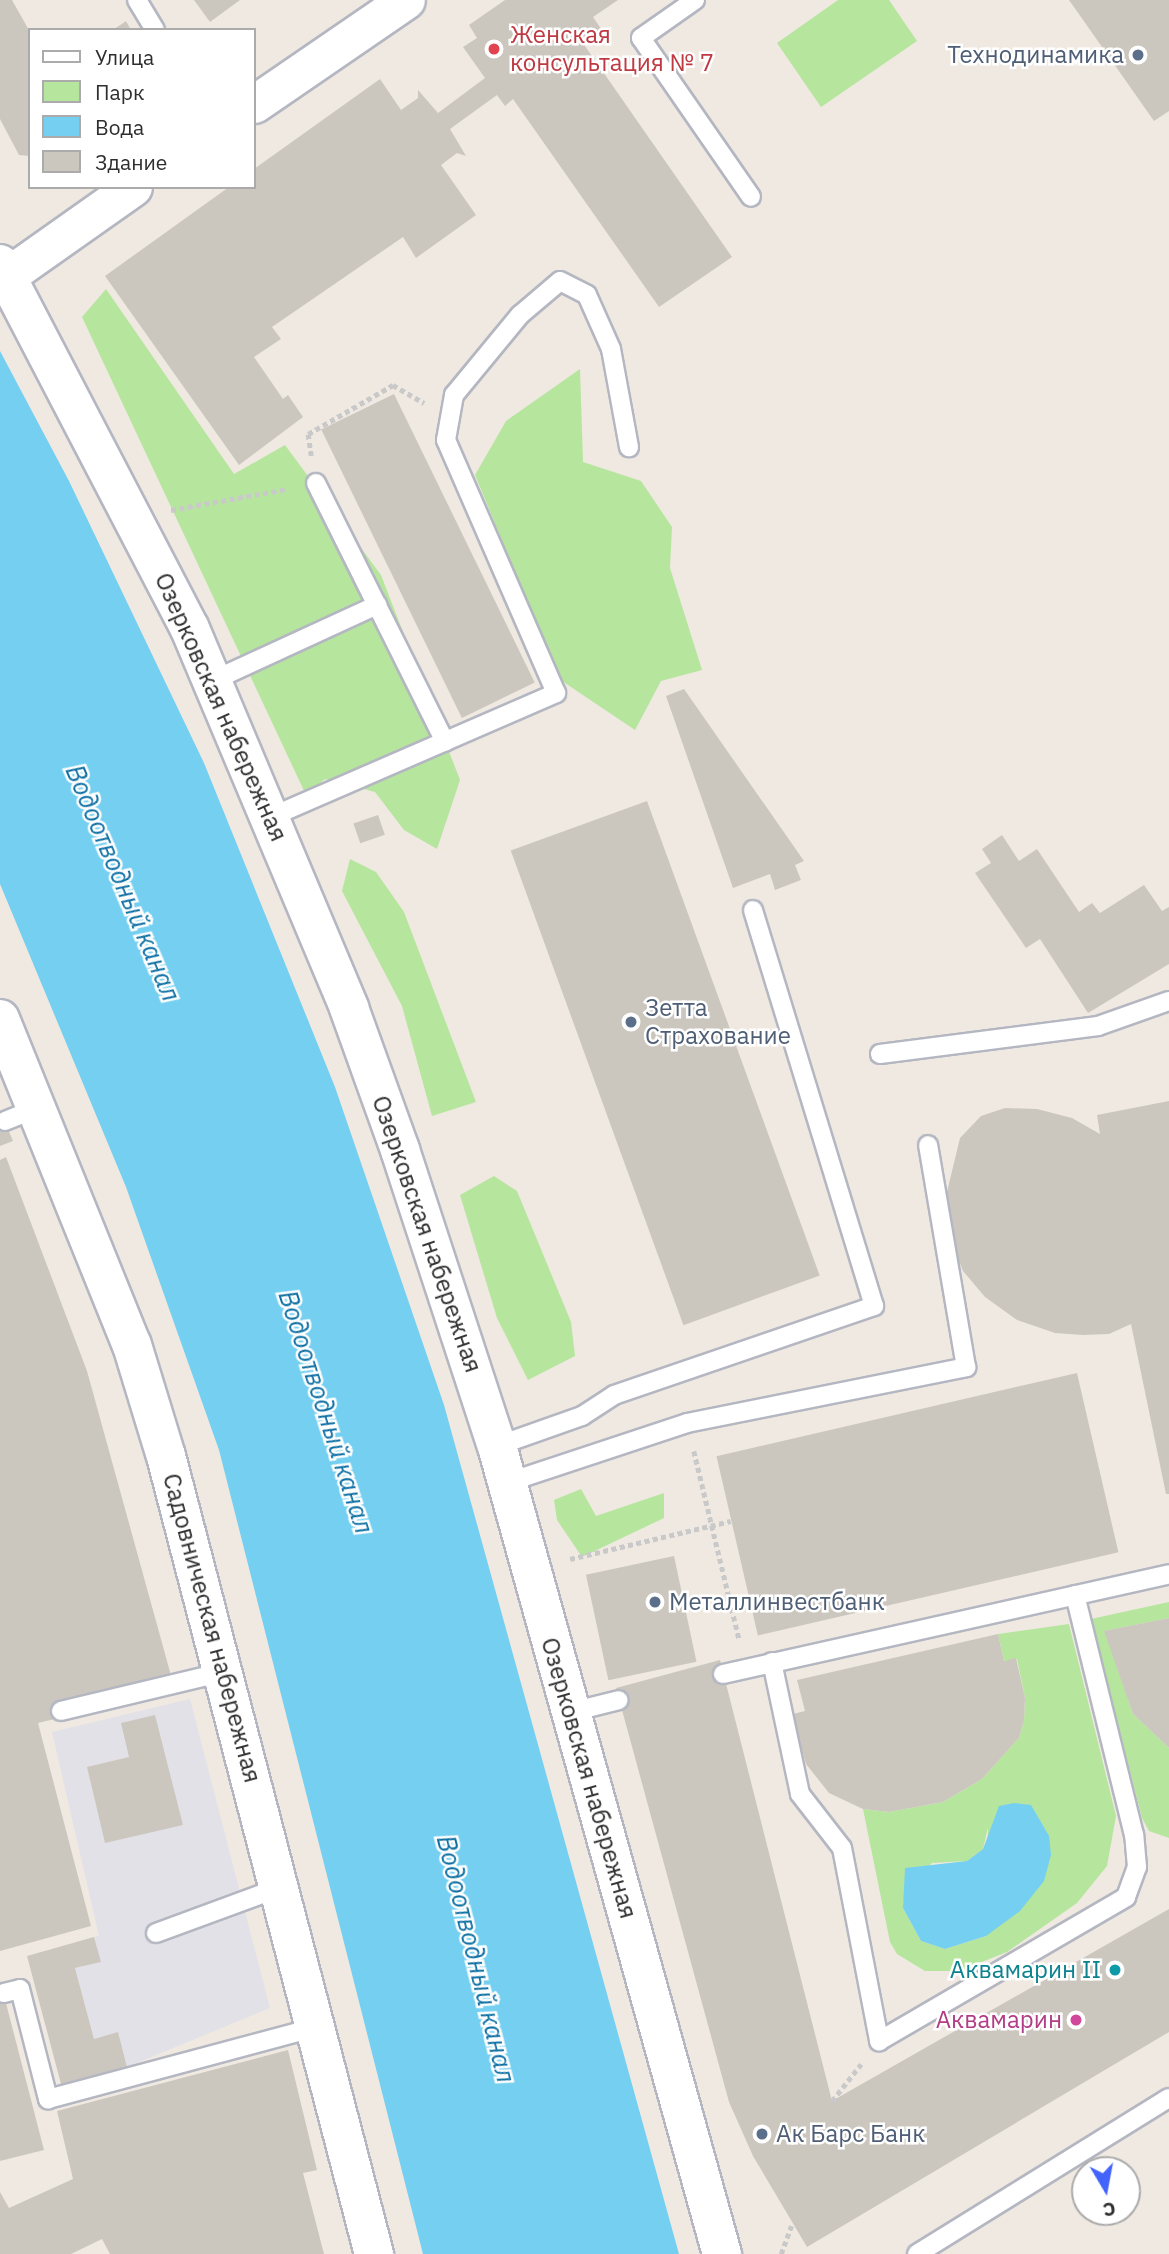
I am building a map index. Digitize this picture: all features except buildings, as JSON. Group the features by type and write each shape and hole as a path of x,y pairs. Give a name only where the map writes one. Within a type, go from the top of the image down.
{"street":[{"path":"256,103 406,0"},
{"path":"4,270 130,189"},
{"name":"Озерковская набережная","path":"4,270 115,478 212,681 271,817 400,1150 497,1446 722,2254"},
{"name":"Садовническая набережная","path":"0,1019 22,1114 132,1345 225,1672 313,2028 374,2254"}],"lane":[{"path":"137,0 154,28"},
{"path":"695,0 640,38 751,197"},
{"path":"271,817 556,693 446,440 454,395 520,315 560,281 587,295 611,349 629,447"},
{"path":"316,483 445,741"},
{"path":"212,681 377,605"},
{"path":"497,1446 582,1416 614,1395 874,1306 753,909"},
{"path":"880,1054 1098,1026 1169,1001"},
{"path":"506,1483 687,1423 966,1367 928,1144"},
{"path":"723,1674 1169,1574"},
{"path":"772,1662 800,1794 842,1848 879,2041 1126,1897 1138,1867 1134,1835 1075,1595"},
{"path":"61,1711 225,1672"},
{"path":"571,1712 619,1700"},
{"path":"156,1933 278,1888"},
{"path":"4,1993 20,1989 48,2099 313,2028"},
{"path":"917,2254 1169,2098"}],"path":[{"path":"179,508 316,483 307,434 393,385 450,418"},
{"path":"687,1423 746,1668"},
{"path":"563,1561 732,1521"},
{"path":"832,2101 879,2041"},
{"path":"781,2254 791,2226"}],"shaded area":[{"path":"190,1699 270,2008 127,2067 118,2033 94,2039 75,1968 100,1962 94,1937 99,1936 52,1732"}],"green space":[{"path":"838,0 889,0 917,41 821,107 777,43"},
{"path":"106,289 234,474 285,445 381,575 460,780 437,849 404,830 375,792 325,779 306,795 82,317"},
{"path":"580,369 583,462 641,481 672,527 670,568 702,670 661,681 635,730 559,679 475,475 506,421"},
{"path":"350,859 376,872 404,912 476,1102 432,1116 402,1006 342,891"},
{"path":"494,1176 517,1191 571,1322 575,1356 528,1380 497,1318 460,1195"},
{"path":"581,1489 596,1516 664,1493 664,1518 582,1557 557,1520 554,1500"},
{"path":"1169,1602 1169,1618 1105,1631 1133,1714 1169,1748 1169,1838 1149,1831 1142,1818 1091,1619"},
{"path":"1069,1624 1116,1816 1107,1866 1077,1903 1007,1952 959,1971 925,1971 897,1954 890,1942 863,1809 889,1812 943,1802 982,1779 1019,1738 1024,1721 1025,1698 1017,1659 1004,1661 998,1634","holes":["988,1827 986,1936 945,1949 921,1941 903,1908 905,1890 932,1863 967,1861 983,1849"]}],"water":[{"name":"Водоотводный канал","path":"0,351 69,481 204,763 335,1087 444,1405 679,2254 423,2254 219,1450 126,1187 0,884"},
{"path":"1014,1803 1031,1805 1049,1836 1051,1855 1044,1881 1020,1911 986,1936 945,1949 921,1941 903,1908 905,1868 967,1861 983,1849 999,1806"}],"place":[{"name":"Женская консультация № 7","path":"494,49"},
{"name":"Технодинамика","path":"1138,55"},
{"name":"Зетта Страхование","path":"631,1022"},
{"name":"Металлинвестбанк","path":"655,1602"},
{"name":"Аквамарин II","path":"1115,1970"},
{"name":"Аквамарин","path":"1076,2020"},
{"name":"Ак Барс Банк","path":"762,2134"}]}
